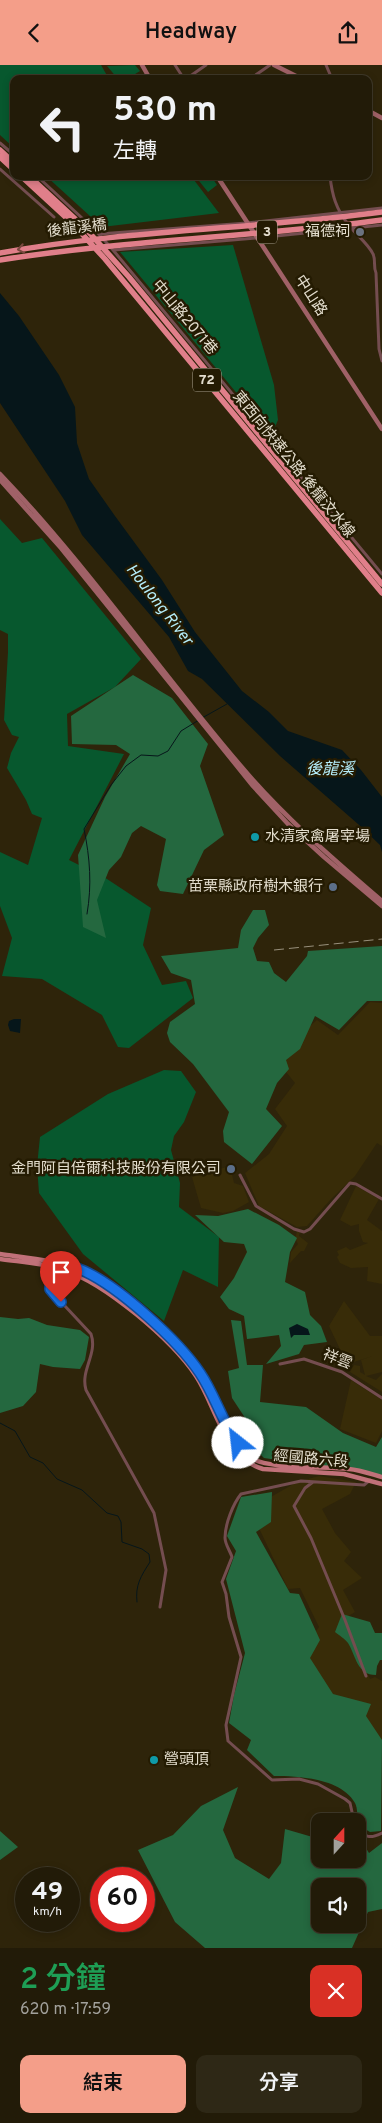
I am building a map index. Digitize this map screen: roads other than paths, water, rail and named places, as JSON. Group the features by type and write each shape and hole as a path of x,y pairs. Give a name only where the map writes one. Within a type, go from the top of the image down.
{"highway":[{"path":"0,150 10,159"},
{"path":"0,157 10,166"},
{"name":"東西向快速公路 後龍汶水線","path":"25,180 72,223 106,259 382,593"},
{"name":"東西向快速公路 後龍汶水線","path":"33,180 86,229 128,277 382,584"},
{"name":"後龍溪橋","path":"0,253 54,243 323,220 382,212"},
{"name":"後龍溪橋","path":"0,261 152,241 328,227 382,220"}],"main road":[{"name":"經國路六段","path":"0,1254 84,1271 104,1282 125,1298 179,1346 213,1395 233,1437 249,1457 269,1464 351,1469 382,1477"},
{"name":"經國路六段","path":"0,1259 50,1264"},
{"name":"經國路六段","path":"196,1372 237,1452 254,1466 263,1469 344,1474 382,1484"},
{"path":"370,1480 372,1474"}],"street":[{"path":"191,75 206,65"},
{"path":"256,75 272,65 293,75"},
{"path":"0,143 10,152"},
{"path":"0,169 10,178"},
{"path":"12,180 54,217"},
{"name":"中山路2071巷","path":"41,180 99,234 113,250 382,574"},
{"name":"中山路","path":"220,180 382,429"},
{"path":"330,180 331,192 340,213 372,252 376,273 378,343 382,361"},
{"path":"99,234 247,223 382,208"},
{"path":"113,250 382,225"},
{"path":"0,474 42,518 86,571 241,766 326,854 382,901"},
{"path":"0,480 72,562 253,786 302,837 382,906"},
{"path":"240,1175 256,1206 294,1229 304,1232 310,1229 350,1183 356,1184 382,1199"},
{"path":"50,1264 49,1284 51,1291 91,1334 93,1339 93,1347 85,1375 86,1390 154,1513 166,1570 160,1607"},
{"name":"祥雲","path":"280,1365 304,1359 342,1372 382,1398"},
{"path":"352,1813 350,1803 318,1784 299,1779 272,1780 228,1741 226,1725 242,1657 229,1617 222,1581 232,1557 225,1540 234,1505 241,1494 300,1481 364,1485 370,1480"},
{"path":"313,1482 305,1488 294,1506 311,1538 366,1676"},
{"path":"366,1835 372,1838 382,1833"}],"water":[{"path":"0,293 19,316 59,375 75,407 77,443 89,479 162,580 195,632 242,691 269,712 288,731 342,750 361,770 382,797 382,852 380,845 358,824 280,756 202,679 188,671 169,637 82,535 65,501 0,403"},
{"path":"21,1019 20,1033 10,1031 9,1021"},
{"path":"297,1324 308,1329 310,1335 294,1335 291,1338 289,1328"}],"waterway":[{"path":"202,718 227,704"},
{"path":"87,914 90,871 84,829 111,785 126,766 141,755 158,756 168,751 181,731 199,720"},
{"path":"0,1423 15,1431 30,1457 43,1463 57,1479 82,1490 107,1513 118,1516 121,1522 122,1542 142,1549 149,1554 150,1562 141,1576 137,1602"}],"railway":[{"path":"274,950 382,939"}],"place":[{"name":"福德祠","path":"360,232"},
{"name":"水清家禽屠宰場","path":"255,837"},
{"name":"苗栗縣政府樹木銀行","path":"333,887"},
{"name":"金門阿自倍爾科技股份有限公司","path":"231,1169"},
{"name":"營頭頂","path":"154,1760"}],"water label":[{"name":"Houlong River","path":"159,605"},
{"name":"後龍溪","path":"330,770"}]}
